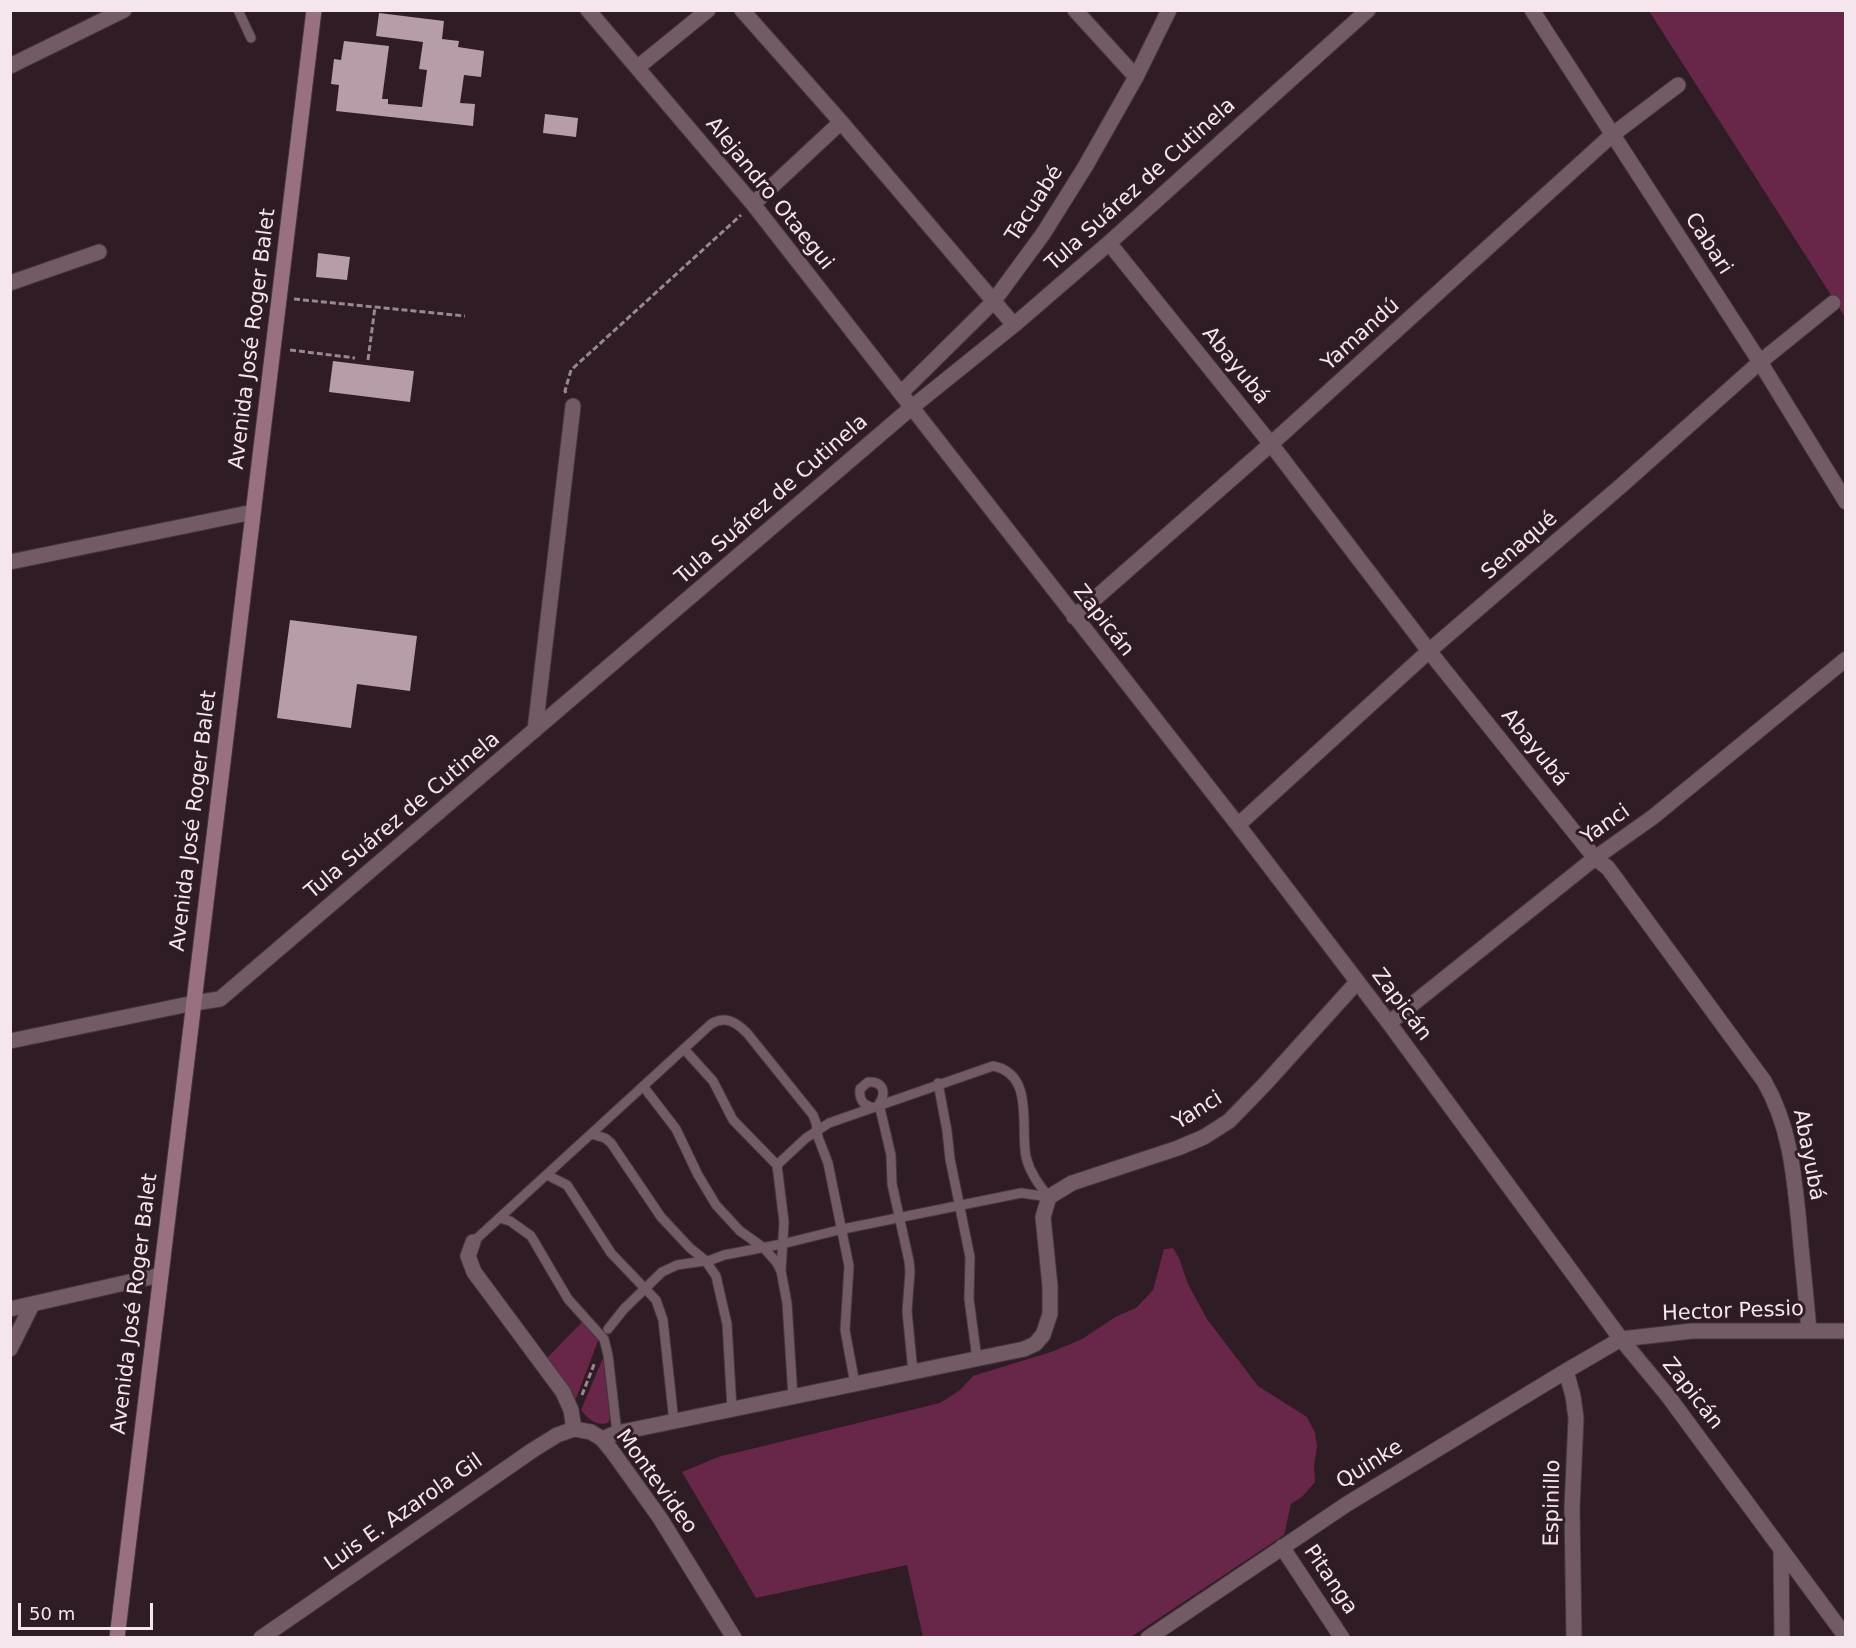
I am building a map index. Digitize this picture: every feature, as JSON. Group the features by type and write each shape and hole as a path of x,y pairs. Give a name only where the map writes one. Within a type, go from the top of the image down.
{"street":[{"path":"10,66 124,10"},
{"name":"Avenida José Roger Balet","path":"117,1638 314,10"},
{"name":"Alejandro Otaegui","path":"588,10 753,204 911,408"},
{"path":"638,67 708,10"},
{"path":"742,10 1014,325"},
{"path":"1075,10 1136,76"},
{"name":"Tacuabé","path":"901,393 993,302 1043,234 1136,76 1169,10"},
{"name":"Tula Suárez de Cutinela","path":"10,1041 220,999 911,408 1014,325 1109,243 1368,10"},
{"name":"Cabari","path":"1532,10 1760,362 1845,502"},
{"name":"Yamandú","path":"1074,617 1271,444 1612,135 1678,86"},
{"path":"753,204 841,122"},
{"name":"Abayubá","path":"1109,243 1271,444 1429,651 1595,858 1608,868 1748,1058 1777,1103 1787,1134 1793,1168 1809,1331"},
{"path":"10,283 99,252"},
{"name":"Senaqué","path":"1238,825 1429,651 1613,493 1760,362 1833,303"},
{"path":"535,730 573,406"},
{"name":"Zapicán","path":"911,408 1238,825 1389,1023 1621,1339 1668,1396 1845,1636"},
{"path":"10,562 253,512"},
{"name":"Yanci","path":"1389,1023 1595,858 1653,818 1845,659"},
{"name":"Yanci","path":"1049,1197 1072,1183 1178,1148 1204,1137 1229,1121 1357,982"},
{"path":"602,1439 617,1433 1024,1349 1035,1344 1048,1326 1051,1299 1043,1217 1049,1197"},
{"path":"473,1242 468,1256 474,1272 563,1392 571,1410 574,1429"},
{"path":"10,1309 160,1275"},
{"path":"10,1349 32,1305"},
{"name":"Hector Pessio","path":"1621,1339 1692,1331 1845,1331"},
{"name":"Quinke","path":"1148,1638 1282,1546 1366,1492 1621,1339"},
{"name":"Espinillo","path":"1566,1371 1576,1418 1572,1508 1574,1638"},
{"name":"Montevideo","path":"574,1429 591,1432 602,1439 612,1450 660,1518 734,1638"},
{"name":"Luis E. Azarola Gil","path":"261,1638 533,1450 557,1435 574,1429"},
{"name":"Pitanga","path":"1282,1546 1342,1638"},
{"path":"1781,1549 1782,1638"}],"lane":[{"path":"238,10 251,38"},
{"path":"473,1242 717,1020 733,1022 747,1033 813,1115 828,1163 843,1229 850,1276 845,1330 855,1384"},
{"path":"684,1048 713,1082 733,1120 777,1165 784,1222 781,1271 787,1303 793,1397"},
{"path":"777,1165 817,1130 829,1123 938,1083 993,1066 1010,1072 1020,1088 1027,1160 1031,1173 1049,1197"},
{"path":"938,1083 970,1257 969,1299 977,1359"},
{"path":"643,1086 676,1129 694,1167 716,1204 740,1231 772,1255 781,1271"},
{"path":"875,1105 891,1155 892,1184 910,1272 907,1311 913,1372"},
{"path":"591,1134 605,1138 611,1143 662,1217 690,1248 705,1260 716,1276 727,1324 732,1410"},
{"path":"547,1175 567,1185 604,1244 656,1300 663,1320 674,1422"},
{"path":"606,1334 645,1288 669,1267 961,1204 1021,1193 1049,1197"},
{"path":"499,1218 510,1221 531,1236 568,1299 606,1334 617,1433"}],"path":[{"path":"573,406 565,391 571,370 753,204"},
{"path":"280,298 465,316"},
{"path":"368,360 375,307"},
{"path":"273,349 355,358"},
{"path":"574,1429 578,1405 606,1334"}],"shaded area":[{"path":"1649,11 1845,11 1845,317"},
{"path":"1173,1248 1188,1284 1207,1319 1258,1386 1307,1417 1315,1433 1317,1447 1314,1466 1315,1482 1302,1497 1291,1504 1284,1535 1131,1637 923,1637 907,1565 756,1598 682,1472 718,1457 940,1403 960,1390 973,1376 1054,1351 1082,1339 1117,1316 1136,1308 1153,1290 1164,1249"},
{"path":"583,1321 598,1341 575,1401 546,1359"},
{"path":"603,1358 610,1418 609,1422 601,1424 590,1419 581,1410"}],"building":[{"path":"379,13 444,21 442,39 459,41 458,47 484,51 481,77 464,75 460,103 475,104 473,126 336,111 339,85 331,84 334,59 341,60 344,41 389,46 382,99 388,99 388,104 422,107 427,70 419,69 423,42 376,36"},
{"path":"545,114 578,118 576,137 543,133"},
{"path":"318,253 350,257 347,280 316,277"},
{"path":"333,361 414,371 410,402 329,392"},
{"path":"290,620 417,636 410,691 357,684 351,728 277,718"}]}
